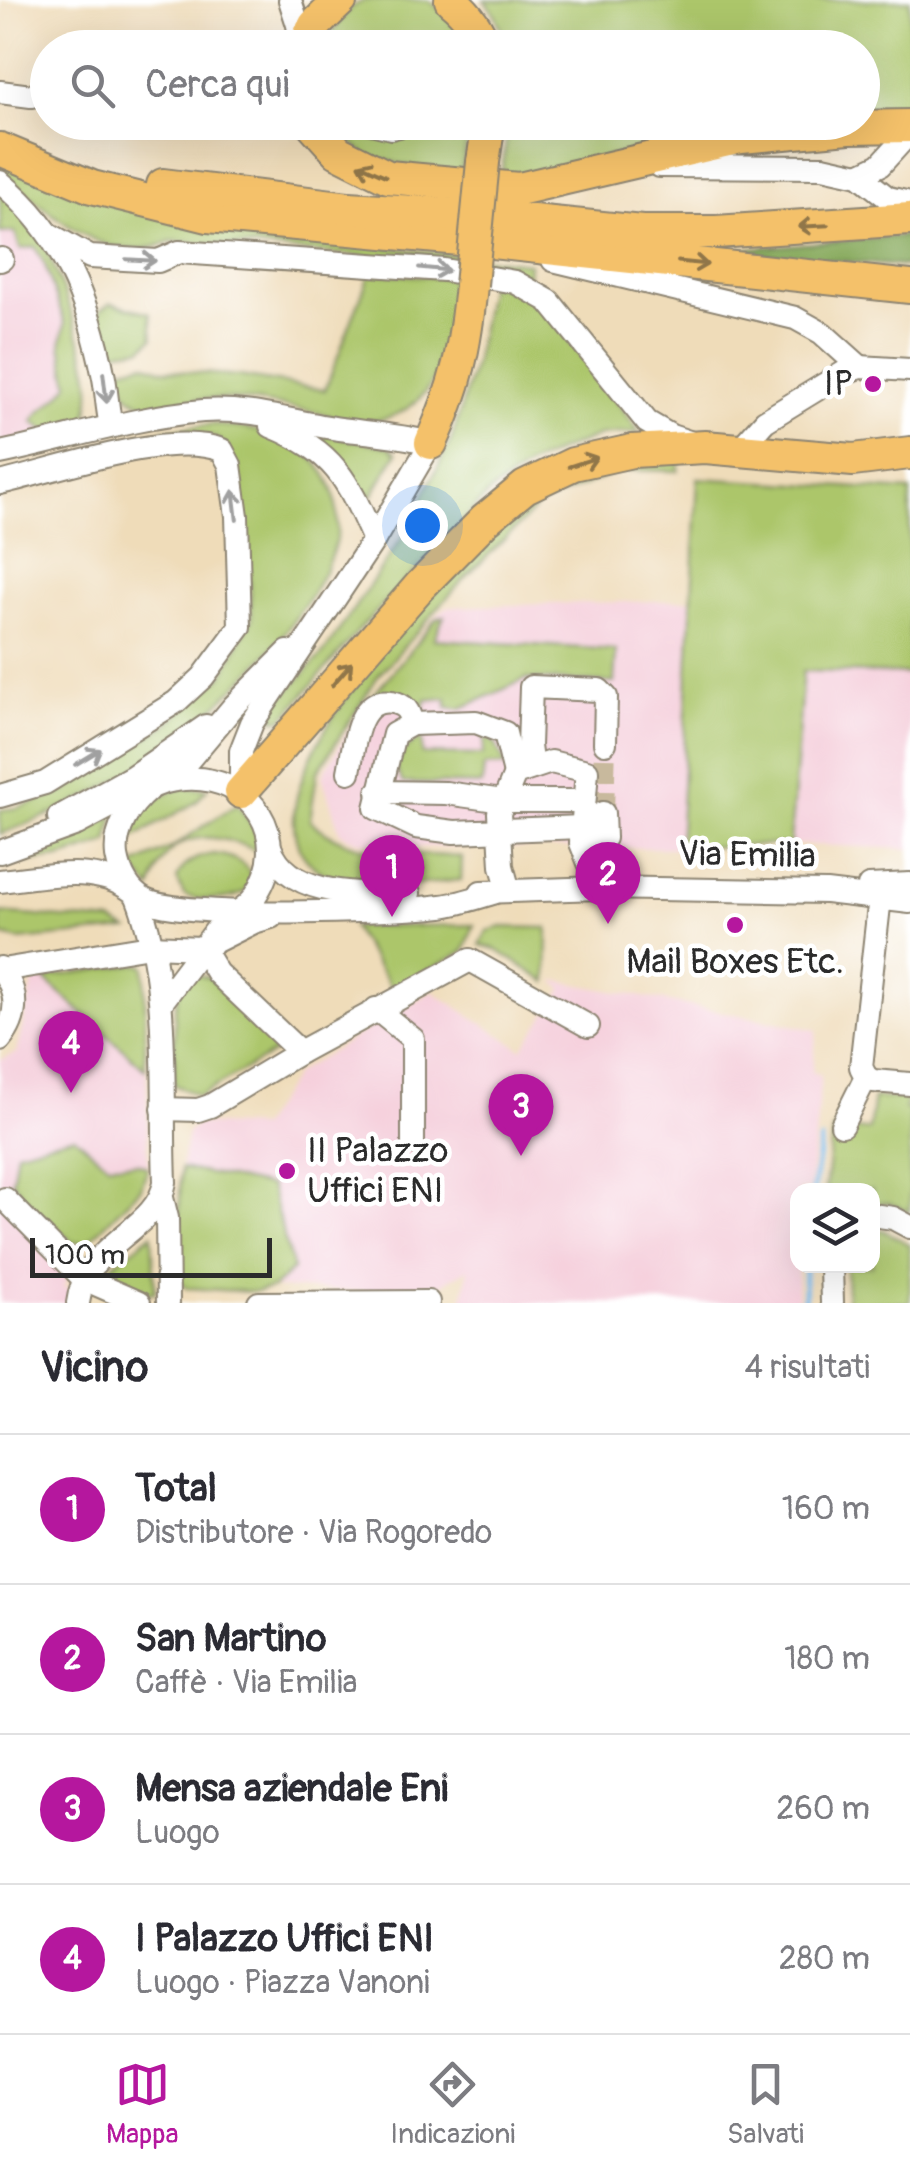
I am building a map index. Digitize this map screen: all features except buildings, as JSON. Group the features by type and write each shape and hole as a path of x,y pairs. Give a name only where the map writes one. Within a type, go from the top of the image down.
{"highway":[{"path":"312,30 341,0"},
{"path":"451,0 479,30"},
{"path":"0,127 30,139"},
{"path":"880,128 910,129"},
{"path":"32,140 114,174 180,189 349,208 910,287"},
{"path":"325,140 350,160 388,177 519,189 728,140"},
{"path":"431,443 453,394 464,353 486,140"},
{"path":"0,149 92,187 208,216 642,232 716,232 910,219"},
{"path":"240,792 420,586 524,486 573,464 632,451 705,447 853,460 910,453"}],"street":[{"path":"290,0 299,30"},
{"path":"0,92 30,96"},
{"path":"859,175 880,165 910,129"},
{"path":"604,168 810,166 859,175 888,198 910,203"},
{"path":"0,182 29,206 60,249 82,300 101,364 111,424"},
{"path":"493,229 564,264 795,318 822,333 860,367"},
{"path":"49,234 90,257 158,261 179,252 444,270 514,282 548,301 647,422 671,436 705,447"},
{"path":"740,449 765,421 845,372 860,367 910,370"},
{"path":"0,454 111,424 207,410 393,433 431,443 374,540 252,724 241,751 240,792"},
{"path":"245,415 306,440 324,456 355,497 374,540"},
{"path":"0,483 64,465 152,448 205,444 222,450 230,465 237,516 240,627 176,702 45,784 0,796"},
{"path":"168,1303 167,1218 162,1198 165,1182 161,1003 136,894 122,875 116,845 128,813 181,768 337,597"},
{"path":"501,892 499,813 524,771 532,687 600,690 606,697 605,742"},
{"path":"349,772 358,727 375,704 402,704 409,710 412,724"},
{"path":"0,849 133,776 234,707"},
{"path":"476,722 506,733 524,771 551,762 586,771 604,838 581,832 500,828 454,832 416,827 376,808 394,734 412,724 476,722"},
{"path":"0,849 77,824 160,784 212,780 240,792 264,822 270,862 253,900 220,925 161,1003"},
{"path":"378,792 594,807"},
{"path":"581,832 599,888"},
{"path":"270,847 278,862 295,876 340,892 501,892"},
{"path":"0,881 85,874 115,880 156,904 240,910 441,906 501,892"},
{"path":"880,892 910,884"},
{"name":"Via Emilia","path":"501,892 599,888 880,892"},
{"path":"880,892 910,902"},
{"path":"880,892 861,1067 873,1082 910,1084"},
{"path":"0,1040 16,1009 14,993 1,969 150,946 202,948 254,922 294,910"},
{"path":"202,948 216,974 300,1052"},
{"path":"163,1109 198,1110 210,1106 376,1009 470,960 588,1026"},
{"path":"376,1009 414,1039 413,1142"},
{"path":"842,1125 866,1077"},
{"path":"78,1303 91,1264 162,1198"},
{"path":"5,1199 84,1280 139,1303"},
{"path":"880,1216 910,1227"},
{"path":"831,1273 832,1303"},
{"path":"259,1303 428,1302"}],"shaded area":[{"path":"0,190 26,211 45,265 77,330 90,380 91,405 86,420 0,444"},
{"path":"692,600 679,848 407,847 357,841 340,833 322,776 362,707 447,607"},
{"path":"803,670 910,674 910,849 790,844"},
{"path":"144,965 145,978 148,1167 141,1188 88,1242 63,1287 70,1288 70,1303 0,1303 0,1060 16,1053 34,979"},
{"path":"554,980 817,1030 812,1072 821,1075 810,1183 790,1183 790,1273 798,1273 798,1303 462,1303 468,1269 425,1294 186,1288 177,1277 181,1168 187,1133 198,1124 260,1127 296,1073 432,991 522,1049 563,989"}],"green space":[{"path":"365,0 428,0 459,30 334,30 350,8"},
{"path":"484,0 910,0 910,107 880,108 880,30 501,30"},
{"path":"349,140 468,140 461,173 441,174 367,156"},
{"path":"506,140 685,140 512,179 502,169"},
{"path":"0,159 376,246 529,263 528,276 454,263 171,241 147,248 123,248 79,232 58,218 0,171"},
{"path":"0,190 33,223 73,320 90,387 86,420 78,426 46,431 33,422 69,384 61,345 65,323 35,247 20,249 15,232 0,233"},
{"path":"910,235 910,267 716,251"},
{"path":"370,273 455,278 450,326 438,372 410,407 390,417 357,422 231,399 150,405 137,401 124,389 120,369 144,363 164,370 240,376 325,390"},
{"path":"489,283 528,294 568,335 639,432 600,435 560,451 531,464 489,493 358,631 282,720 274,719 275,705 325,651 404,535 452,438 475,361"},
{"path":"111,303 150,313 153,338 142,348 111,352 98,320 100,310"},
{"path":"215,424 282,437 302,448 325,474 334,494 338,520 337,536 324,571 304,607 277,642 211,710 176,739 111,784 0,834 0,810 65,791 166,725 222,676 252,619 248,540 226,446 211,436 183,439 163,430"},
{"path":"313,432 390,447 397,453 372,496 362,490 333,449"},
{"path":"679,459 678,471 621,470 540,504 463,580 378,676 317,773 310,820 326,833 363,848 462,857 461,880 370,886 335,879 320,871 295,835 300,784 328,725 372,662 424,601 477,547 560,481"},
{"path":"698,478 910,491 910,674 803,671 790,844 679,848"},
{"path":"444,616 434,639 616,650 614,683 526,679 460,709 447,707 447,698 426,700 424,710 420,711 411,702 367,703 436,619"},
{"path":"422,736 422,754 483,755 485,736 495,743 506,765 484,766 482,785 403,783 395,768 403,751"},
{"path":"184,787 207,789 196,802 131,839 149,804"},
{"path":"237,804 255,829 259,852 218,839 191,840 168,854 151,889 132,866 171,848"},
{"path":"114,816 108,843 60,858 19,862"},
{"path":"214,854 240,863 248,870 250,885 232,897 203,899 184,895 177,879 183,868 196,858"},
{"path":"0,913 112,922 127,930 19,940 0,935"},
{"path":"474,925 464,951 393,990 352,927"},
{"path":"502,927 548,928 547,982 495,949 480,945 487,931"},
{"path":"144,965 145,1069 43,978"},
{"path":"194,974 210,978 282,1048 199,1096 174,1085 175,1008 179,990"},
{"path":"874,1098 907,1098 910,1212 880,1203 880,1183 826,1183 833,1129 869,1130"},
{"path":"74,1136 107,1164 137,1163 148,1167 141,1188 88,1242 73,1243 29,1204 12,1181 17,1151"},
{"path":"181,1168 270,1186 293,1269 273,1288 255,1292 186,1288 177,1277"},
{"path":"880,1230 910,1245 910,1303 847,1303 846,1273 880,1273"},
{"path":"152,1234 155,1292 142,1295 112,1280 110,1267"}],"waterway":[{"path":"814,1183 821,1140"},
{"path":"804,1303 805,1273"}],"tunnel":[{"path":"603,813 605,743"}],"place":[{"name":"IP","path":"873,384"},
{"name":"Total","path":"392,917"},
{"name":"San Martino","path":"608,924"},
{"name":"Mail Boxes Etc.","path":"735,925"},
{"name":"I Palazzo Uffici ENI","path":"71,1093"},
{"name":"Mensa aziendale Eni","path":"521,1156"},
{"name":"II Palazzo Uffici ENI","path":"287,1171"}]}
